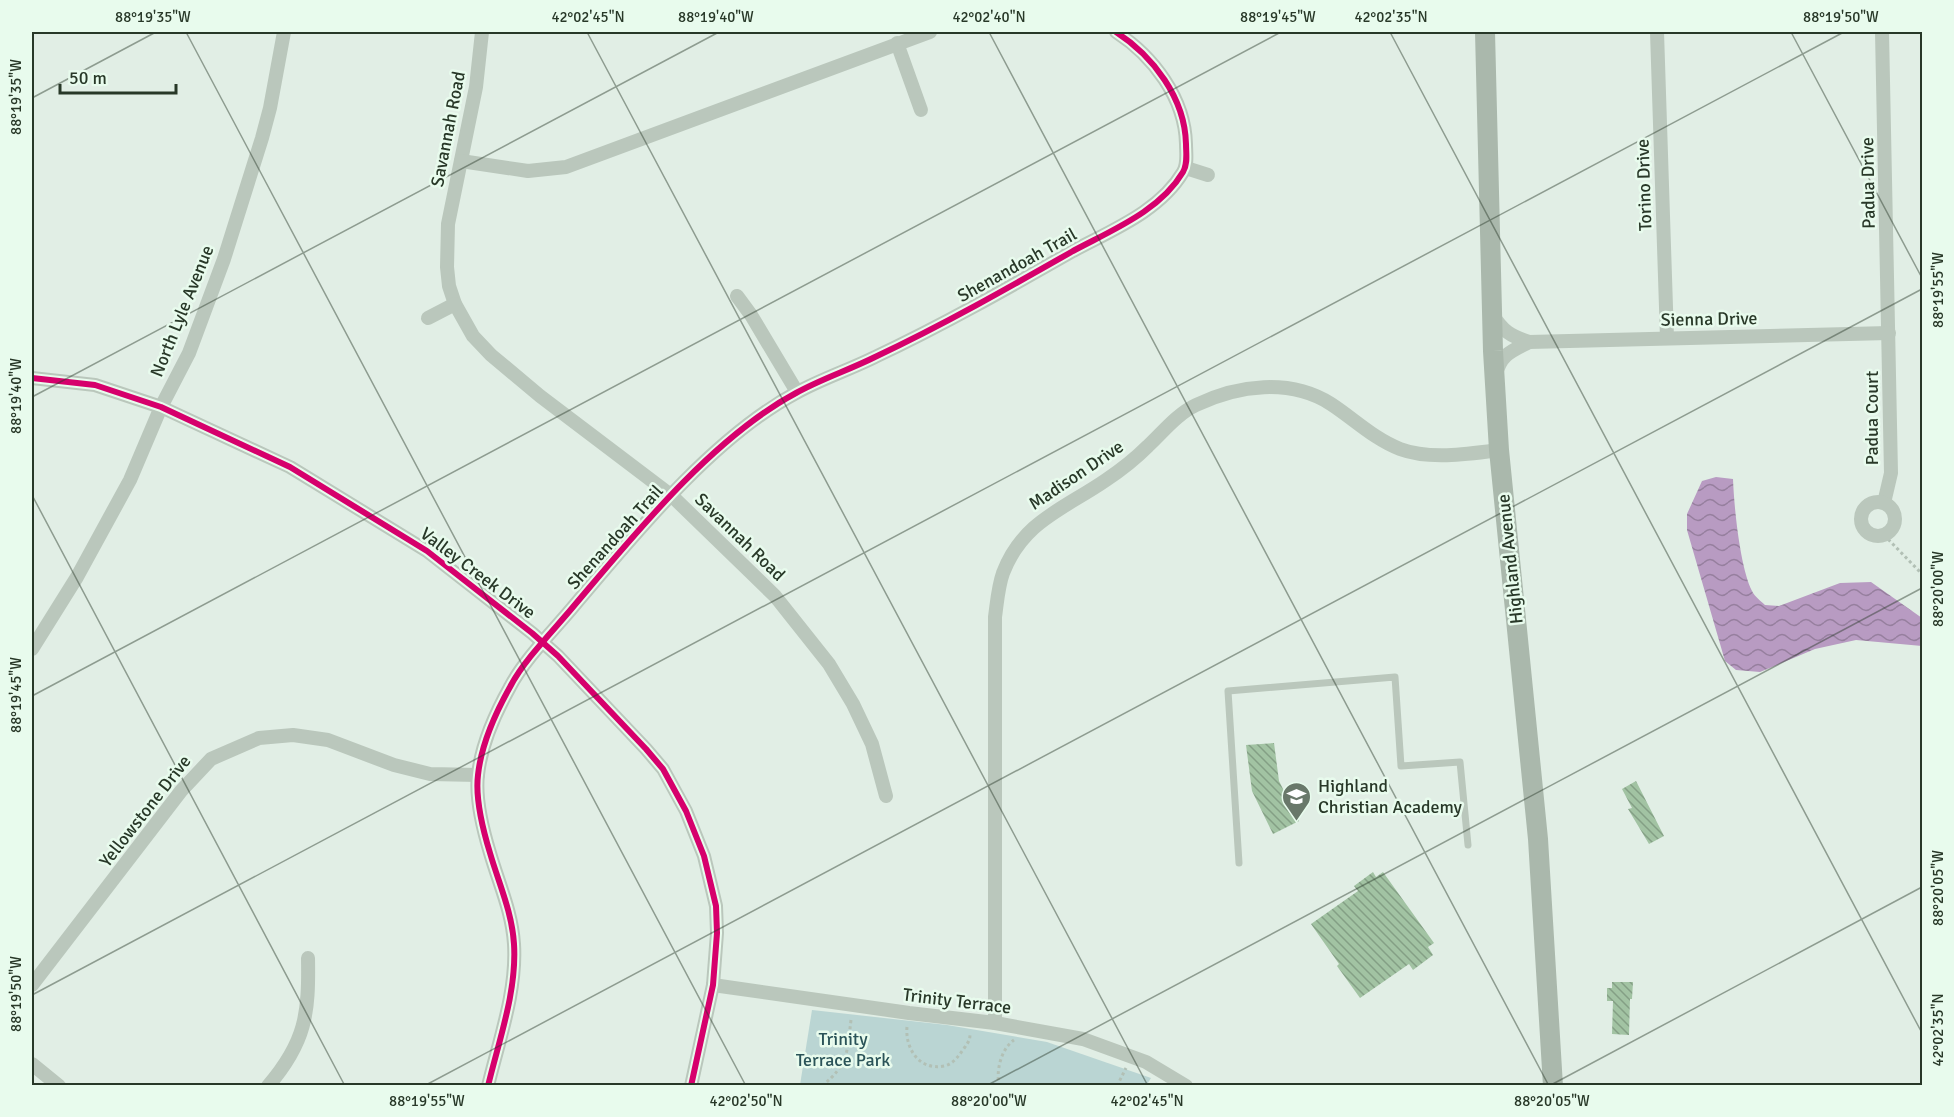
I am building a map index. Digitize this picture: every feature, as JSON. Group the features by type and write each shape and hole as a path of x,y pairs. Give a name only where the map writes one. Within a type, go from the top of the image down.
{"main road":[{"name":"Highland Avenue","path":"1485,32 1494,378 1499,450 1538,839 1553,1086"}],"street":[{"name":"North Lyle Avenue","path":"32,649 77,577 130,480 161,407 189,353 224,259 270,108 284,32"},
{"name":"Savannah Road","path":"482,32 476,87 446,243 449,286 455,304 473,336 503,366 672,496 775,596 829,664 853,704 872,744 886,796"},
{"path":"461,161 528,171 566,167 930,32"},
{"path":"1116,32 1144,55 1164,77 1177,102 1185,128 1186,168 1208,175"},
{"name":"Torino Drive","path":"1658,32 1667,338"},
{"name":"Padua Drive","path":"1882,32 1889,333"},
{"path":"897,44 921,110"},
{"name":"Shenandoah Trail","path":"488,1086 514,973 514,946 512,921 489,851 482,821 478,775 498,710 513,681 622,549 733,437 764,413 797,392 873,358 944,322 1128,220 1167,193 1186,168"},
{"path":"737,296 757,324 797,392"},
{"path":"428,318 455,304"},
{"path":"1492,313 1501,328 1516,338 1530,342"},
{"name":"Sienna Drive","path":"1530,342 1889,333"},
{"name":"Padua Court","path":"1884,503 1891,473 1889,333"},
{"path":"1494,378 1499,362 1505,356 1530,342"},
{"name":"Valley Creek Drive","path":"32,378 95,384 161,407 290,467 427,551 543,643 652,756 663,769 686,811 704,856 716,906 717,933 713,985 691,1086"},
{"name":"Madison Drive","path":"995,1023 994,617 1003,573 1017,546 1030,529 1109,478 1187,410 1209,399 1242,388 1267,387 1305,393 1329,403 1369,431 1402,450 1421,454 1461,455 1499,450"},
{"path":"1876,502 1884,503 1891,508 1895,519 1892,529 1884,535 1871,535 1863,527 1861,522 1866,506 1876,502"},
{"name":"Yellowstone Drive","path":"32,985 181,791 211,759 259,738 294,735 328,740 394,765 430,774 478,775"},
{"path":"268,1086 285,1066 307,1014 308,958"},
{"name":"Trinity Terrace","path":"713,985 995,1023 1083,1039 1146,1062 1186,1086"},
{"path":"32,1064 59,1086"}],"lane":[{"path":"1239,863 1228,691 1395,677 1401,766 1460,762 1468,845"}],"path":[{"path":"1884,535 1923,574"},
{"path":"822,1086 838,1072 846,1058 851,1004"},
{"path":"909,1013 907,1041 921,1062 934,1066 944,1066 958,1057 970,1040 970,1020"},
{"path":"999,1086 999,1066 1007,1046 1031,1029"},
{"path":"1117,1086 1130,1058"}],"green space":[{"name":"Trinity Terrace Park","path":"812,1010 947,1025 1047,1042 1151,1078 1146,1086 800,1085"}],"water":[{"path":"1716,477 1733,479 1736,520 1744,567 1752,591 1765,605 1779,606 1840,583 1871,582 1922,618 1922,646 1856,640 1815,649 1760,672 1736,670 1725,661 1687,530 1687,514 1702,481"}],"building":[{"path":"1274,743 1279,781 1299,821 1273,834 1252,791 1246,745"},
{"path":"1636,781 1664,836 1649,844 1628,809 1632,808 1622,789"},
{"path":"1373,872 1376,877 1383,872 1434,943 1428,947 1433,955 1413,970 1409,964 1360,998 1311,924 1358,891 1354,886"},
{"path":"1612,982 1633,982 1629,1035 1612,1034 1613,1001 1607,1001 1607,988 1612,988"}],"cycle path":[{"path":"488,1086 510,997 514,944 508,909 482,825 478,775 482,753 490,730 516,677 539,646 676,490 734,435 765,412 796,393 865,362 950,319 1119,227 1162,198 1185,169 1186,144 1180,110 1154,66 1130,42 1116,32"},
{"path":"32,378 95,385 161,407 290,467 427,551 532,633 558,656 646,749 663,769 686,811 704,856 716,906 717,933 713,985 691,1086"}],"place":[{"name":"Highland Christian Academy","path":"1297,822"}]}
